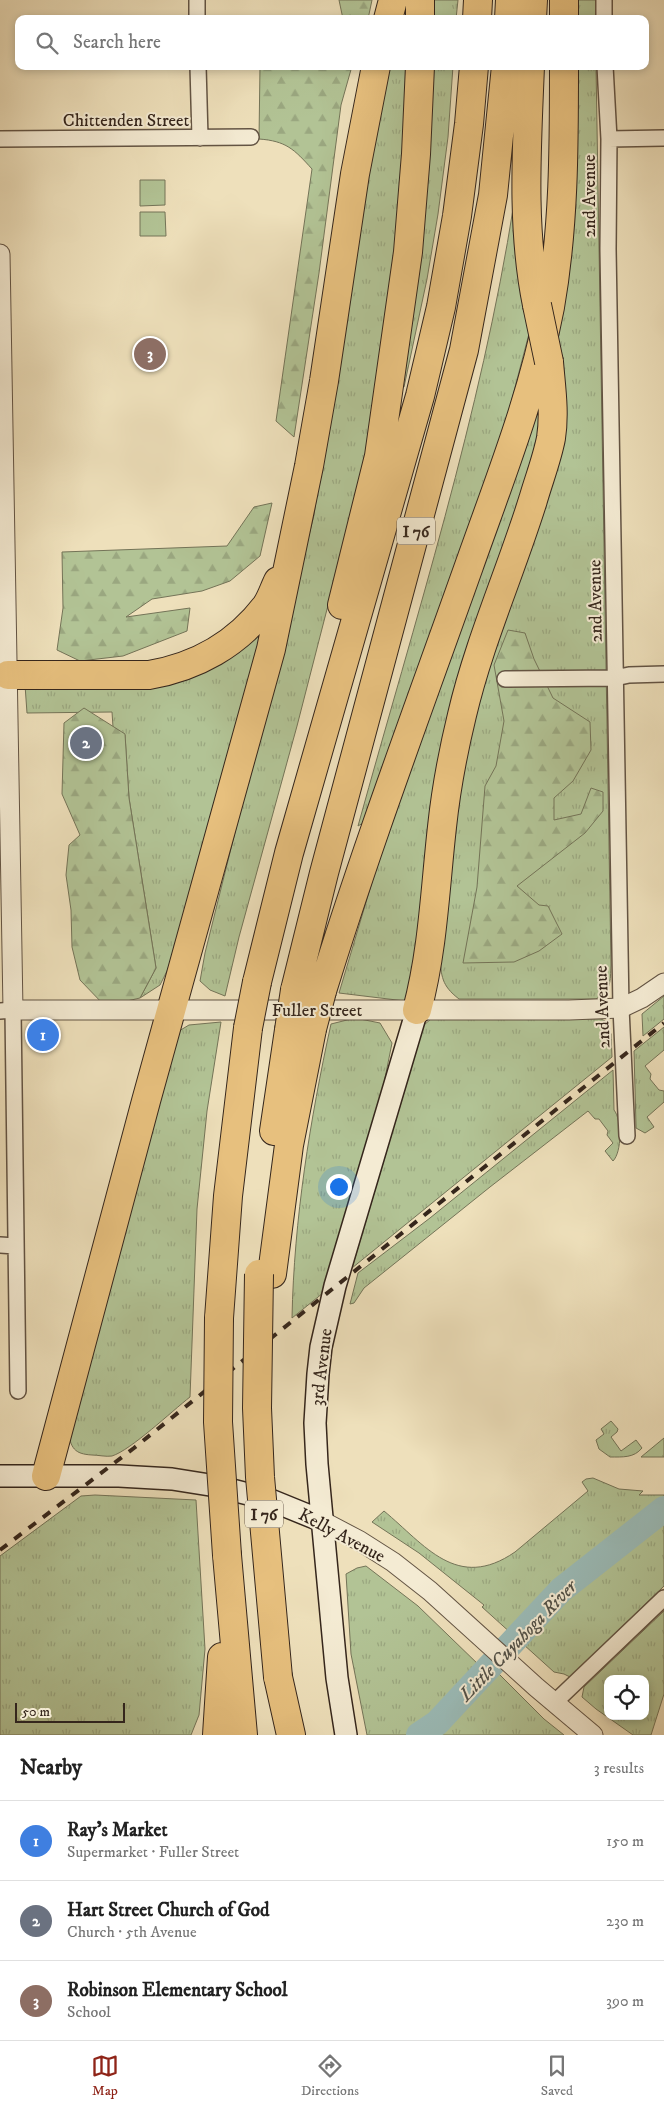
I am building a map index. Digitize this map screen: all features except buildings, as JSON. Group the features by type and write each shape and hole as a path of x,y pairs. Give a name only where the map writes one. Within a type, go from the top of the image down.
{"highway":[{"path":"389,15 393,0"},
{"path":"420,0 420,15"},
{"path":"477,15 478,0"},
{"path":"509,15 510,0"},
{"path":"532,15 533,0"},
{"path":"564,0 564,15"},
{"path":"46,1476 270,649 291,553 324,381 355,174 375,70"},
{"path":"289,853 322,687 379,456 408,252 417,145 420,70"},
{"name":"I 76","path":"243,1735 227,1555 218,1422 219,1318 228,1196 248,1028 257,982 289,853 420,396 441,306 457,216 474,70"},
{"name":"I 76","path":"283,1735 260,1477 257,1408 258,1351 266,1274 289,1145 300,1029 309,991 326,863 464,350 493,196 506,70"},
{"path":"417,1010 428,960 442,826 450,769 462,712 488,631 517,551 551,437 552,400 549,362 531,277 528,218 530,70"},
{"path":"309,991 338,940 411,729 506,465 531,386 549,310 560,236 564,180 564,70"},
{"path":"4,675 149,675 167,672 197,662 217,651 240,633 267,604 291,553"},
{"path":"217,1735 227,1555"},
{"path":"278,1677 291,1735"}],"main road":[{"name":"3rd Avenue","path":"346,1735 337,1678 322,1521 315,1422 321,1348 336,1286 417,1010"},
{"name":"Kelly Avenue","path":"0,1476 119,1476 172,1479 216,1486 268,1499 322,1521"}],"street":[{"path":"197,0 198,15"},
{"path":"604,0 604,15"},
{"path":"198,70 200,138"},
{"name":"2nd Avenue","path":"605,70 608,139 608,249 620,1008 627,1136"},
{"name":"Chittenden Street","path":"0,139 251,137"},
{"path":"608,139 664,138"},
{"path":"0,254 8,1246 18,1391"},
{"path":"505,679 614,678 629,674 664,674"},
{"path":"620,1008 642,998 664,983"},
{"name":"Fuller Street","path":"7,1010 569,1010 620,1008"},
{"name":"Kelly Avenue","path":"322,1521 360,1541 393,1562 430,1590 554,1703 593,1735"},
{"path":"554,1703 664,1598"}],"green space":[{"path":"339,0 372,0 369,15 342,15"},
{"path":"431,0 458,0 456,15 430,15"},
{"path":"576,0 596,0 596,15 576,15"},
{"path":"260,70 351,70 341,105 319,273 294,437 276,421 312,169 289,147 259,139"},
{"path":"384,70 410,70 403,214 370,442 225,996 210,990 200,981 205,953 314,515 330,404"},
{"path":"428,70 453,70 448,137 427,279 404,387 398,385"},
{"path":"577,70 596,70 610,981 605,992 596,999 459,999 443,980 439,955 459,767 563,384 559,344 556,335"},
{"path":"140,180 165,180 165,205 140,206"},
{"path":"514,203 531,326 488,491 363,823 358,826 424,594 465,439 484,360"},
{"path":"140,212 165,212 166,236 140,236"},
{"path":"540,387 544,423 461,681 416,989 405,1001 339,993 389,825"},
{"path":"272,503 260,556 230,581 202,591 152,599 126,617 190,608 187,631 123,656 80,661 57,650 63,608 62,552 227,546 254,507"},
{"path":"271,621 169,967 160,985 140,998 156,968 129,798 125,735 113,727 112,712 27,713 25,685 146,681"},
{"path":"508,630 525,633 534,659 553,698 590,722 591,750 573,781 554,798 554,820 581,814 591,788 603,792 603,811 585,833 517,886 539,905 548,906 562,934 539,951 514,962 463,963 477,887 485,786 496,766 504,721 494,665"},
{"path":"84,708 125,734 129,798 156,968 140,998 105,1006 80,980 72,947 71,910 66,875 69,845 80,835 62,794 64,723"},
{"path":"664,996 664,1019 643,1036 642,1014"},
{"path":"355,1018 380,1023 392,1043 382,1093 323,1293 292,1318 296,1244 304,1170 323,1060 331,1024"},
{"path":"432,1018 601,1019 607,1022 611,1034 612,1057 352,1268 424,1025"},
{"path":"221,1022 207,1111 197,1209 190,1397 120,1452 112,1456 81,1453 72,1446 68,1431 179,1031 189,1025"},
{"path":"664,1027 664,1050 645,1066 651,1074 650,1079 659,1090 664,1091 664,1102 647,1117 654,1127 645,1133 636,1128 634,1051"},
{"path":"613,1070 614,1110 620,1128 620,1136 618,1151 613,1161 605,1151 613,1143 607,1135 608,1131 599,1119 595,1119 588,1111 364,1288 354,1303 350,1304 358,1273 430,1218"},
{"path":"611,1421 618,1429 611,1437 621,1451 636,1440 642,1448 635,1454 619,1457 610,1457 599,1449 596,1440 604,1434 601,1429"},
{"path":"664,1438 664,1457 641,1457"},
{"path":"593,1478 619,1489 643,1491 639,1495 664,1495 664,1586 570,1677 554,1672 482,1607 484,1605 419,1553 372,1522 384,1511 428,1549 443,1559 459,1566 476,1567 494,1563 515,1552 588,1491 582,1482"},
{"path":"81,1496 196,1500 205,1649 199,1715 191,1735 0,1735 0,1556"},
{"path":"366,1566 418,1606 481,1667 456,1697 434,1719 411,1735 367,1735 351,1654 346,1574"},
{"path":"664,1611 664,1694 651,1735 633,1735 612,1720 649,1720 649,1675 604,1675 604,1715 582,1697 584,1687"},
{"path":"497,1672 544,1719 564,1735 434,1735 464,1712"}],"waterway":[{"name":"Little Cuyahoga River","path":"419,1735 437,1723 561,1590 664,1509"}],"railway":[{"path":"0,1550 134,1448 664,1023"}],"place":[{"name":"Robinson Elementary School","path":"150,354"},
{"name":"Hart Street Church of God","path":"86,743"},
{"name":"Ray's Market","path":"43,1035"}]}
